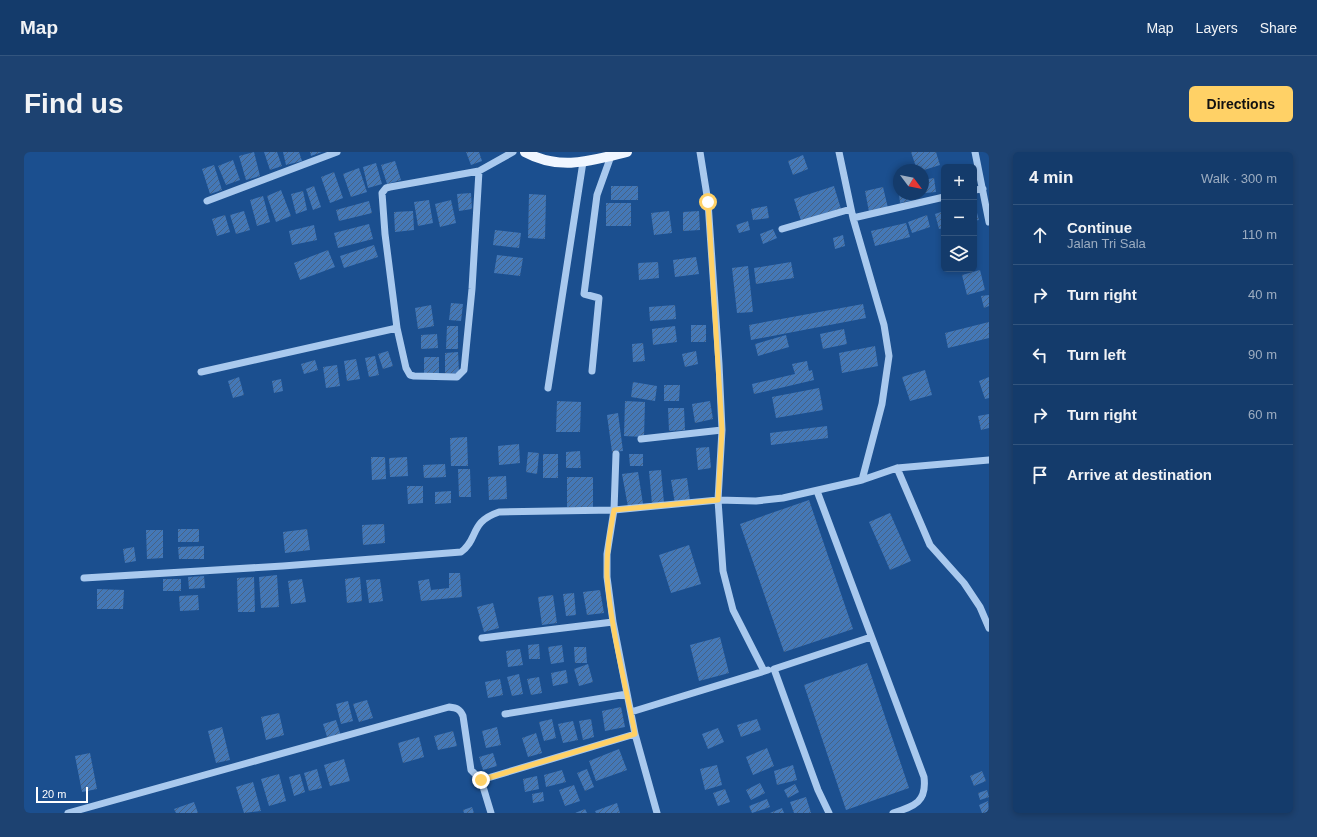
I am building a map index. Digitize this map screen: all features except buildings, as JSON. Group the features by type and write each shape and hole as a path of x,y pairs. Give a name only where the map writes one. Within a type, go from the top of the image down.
{"main road":[{"path":"525,152 535,158 562,164 583,162 601,155 611,156 627,152"}],"street":[{"path":"207,201 337,152"},
{"path":"479,171 472,289 462,373 457,377 410,375 406,368 397,328 385,234 382,193 386,188 390,187 479,171 513,152"},
{"path":"700,152 708,202 722,430 718,500 723,571 733,610 764,671"},
{"path":"839,152 853,218 884,325 889,356 882,404 862,480"},
{"path":"975,152 989,222"},
{"path":"592,371 599,298 584,294 598,195 611,156"},
{"path":"548,388 583,162"},
{"path":"977,189 983,188"},
{"path":"853,218 941,198"},
{"path":"782,229 851,209"},
{"path":"201,372 397,328"},
{"path":"641,439 722,430"},
{"path":"616,454 614,510 607,554 607,576 613,622 635,734 657,813"},
{"path":"84,578 453,554 466,549 480,523 488,516 500,512 614,510 718,500 756,501 817,491 862,480 897,468 989,460"},
{"path":"897,468 930,545 964,583 980,607 989,628"},
{"path":"817,491 924,777 926,789 923,798 916,804 893,813"},
{"path":"482,638 613,622"},
{"path":"631,712 774,669 871,636"},
{"path":"774,669 818,790 829,813"},
{"path":"505,714 627,694"},
{"path":"68,813 449,707 456,708 463,716 471,770 481,780 491,813"},
{"path":"481,780 635,734"}],"route":[{"path":"481,780 635,734 613,622 607,576 609,534 614,510 638,509 718,500 722,430 708,202"}]}
